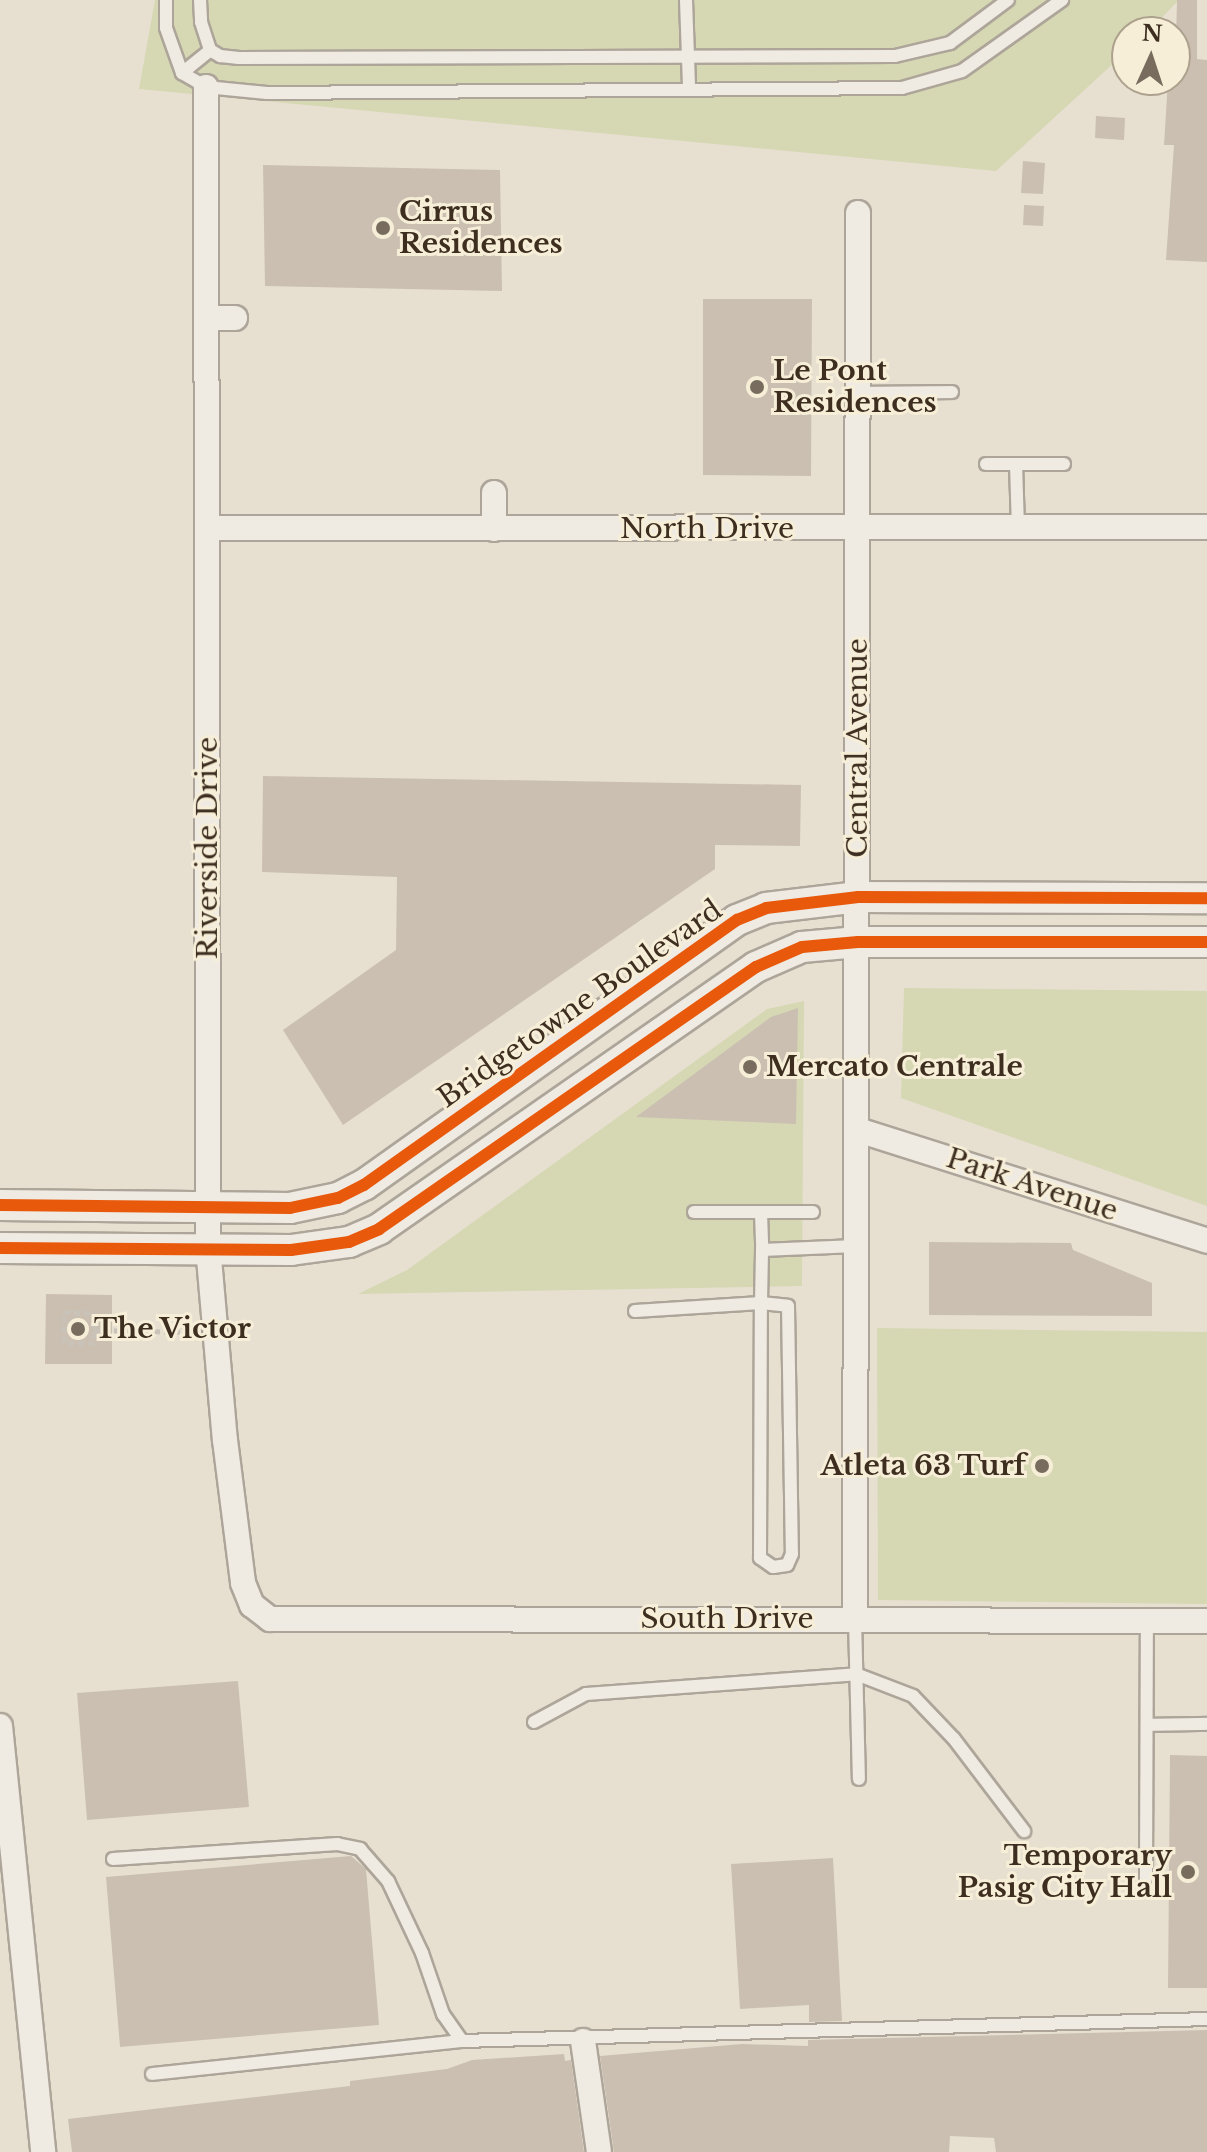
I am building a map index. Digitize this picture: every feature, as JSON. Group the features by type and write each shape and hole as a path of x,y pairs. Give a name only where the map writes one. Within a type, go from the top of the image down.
{"street":[{"name":"Riverside Drive","path":"206,87 208,1247 225,1440 243,1583 252,1605"},
{"name":"Central Avenue","path":"855,1619 858,213"},
{"path":"207,318 235,318"},
{"path":"494,493 494,529"},
{"name":"North Drive","path":"207,528 1207,527"},
{"name":"Bridgetowne Boulevard","path":"0,1205 290,1208 338,1198 364,1185 737,920 797,901 858,897 1207,898"},
{"path":"1,1248 318,1248 379,1229 756,967 802,947 858,942 1207,942"},
{"name":"Park Avenue","path":"858,1130 1207,1241"},
{"name":"South Drive","path":"252,1605 270,1619 1207,1621"},
{"path":"0,1726 43,2152"},
{"path":"583,2041 599,2152"}],"lane":[{"path":"166,0 166,28 182,73 206,87 267,93 915,86 986,58 1062,0"},
{"path":"200,0 201,22 210,50 220,56 239,58 913,54 950,43 1008,0"},
{"path":"686,0 689,88"},
{"path":"182,73 210,50"},
{"path":"858,393 952,392"},
{"path":"986,464 1064,464"},
{"path":"1016,464 1018,528"},
{"path":"694,1212 813,1212"},
{"path":"635,1311 761,1303 788,1306 792,1318 792,1554 787,1565 773,1567 760,1558 761,1303 762,1250 761,1213"},
{"path":"762,1250 856,1246"},
{"path":"855,1619 859,1779"},
{"path":"1146,1879 1147,1620"},
{"path":"534,1722 586,1694 856,1674 913,1696 1024,1831"},
{"path":"1147,1725 1207,1724"},
{"path":"113,1859 337,1844 360,1849 388,1881 422,1953 436,2000 462,2041"},
{"path":"152,2074 462,2041 583,2041 1207,2019"}],"path":[{"path":"64,1312 94,1313 94,1330 94,1343 64,1343 64,1312"},
{"path":"112,1318 153,1332"},
{"path":"94,1330 184,1332"}],"green space":[{"path":"155,0 1179,0 1164,16 1111,16 1111,66 996,171 139,89"},
{"path":"904,988 1207,991 1207,1206 901,1098"},
{"path":"804,1001 802,1286 358,1294 407,1270 767,1009"},
{"name":"Atleta 63 Turf","path":"877,1328 1207,1332 1207,1604 878,1600"}],"building":[{"path":"1177,0 1197,0 1197,59 1207,60 1207,262 1166,260 1174,145 1164,145 1167,96 1191,96 1191,16 1177,16"},
{"path":"1096,116 1125,118 1124,140 1095,138"},
{"path":"1023,161 1045,163 1043,194 1021,193"},
{"name":"Cirrus Residences","path":"263,165 500,170 502,291 265,286"},
{"path":"1024,205 1044,206 1043,226 1023,225"},
{"name":"Le Pont Residences","path":"703,299 812,299 811,476 703,475"},
{"path":"263,776 801,785 800,846 715,845 715,869 343,1125 283,1030 396,950 397,877 262,872"},
{"name":"Mercato Centrale","path":"798,1008 796,1124 636,1117 771,1017"},
{"path":"929,1242 1071,1243 1073,1250 1152,1283 1152,1316 929,1315"},
{"path":"46,1294 112,1295 112,1364 45,1364"},
{"path":"238,1681 249,1807 87,1820 77,1693"},
{"name":"Temporary Pasig City Hall","path":"1170,1755 1207,1756 1207,1988 1168,1988"},
{"path":"351,1856 366,1869 379,2025 120,2047 106,1877"},
{"path":"833,1858 842,2021 809,2022 809,2005 740,2009 731,1864"},
{"path":"1207,2030 1207,2152 996,2152 994,2138 950,2136 949,2152 614,2152 600,2056 742,2044 808,2046 808,2040"},
{"path":"564,2054 565,2061 571,2060 584,2152 72,2152 68,2119 350,2086 350,2081 447,2069 472,2060"}],"cycle path":[{"path":"0,1205 290,1208 338,1198 364,1185 737,920 766,908 858,897 1207,898"},
{"path":"0,1248 291,1250 349,1242 379,1229 756,967 802,947 858,942 1207,942"}],"place":[{"name":"Cirrus Residences","path":"383,228"},
{"name":"Le Pont Residences","path":"757,387"},
{"name":"Mercato Centrale","path":"750,1067"},
{"name":"The Victor","path":"78,1329"},
{"name":"Atleta 63 Turf","path":"1042,1466"},
{"name":"Temporary Pasig City Hall","path":"1188,1872"}]}
